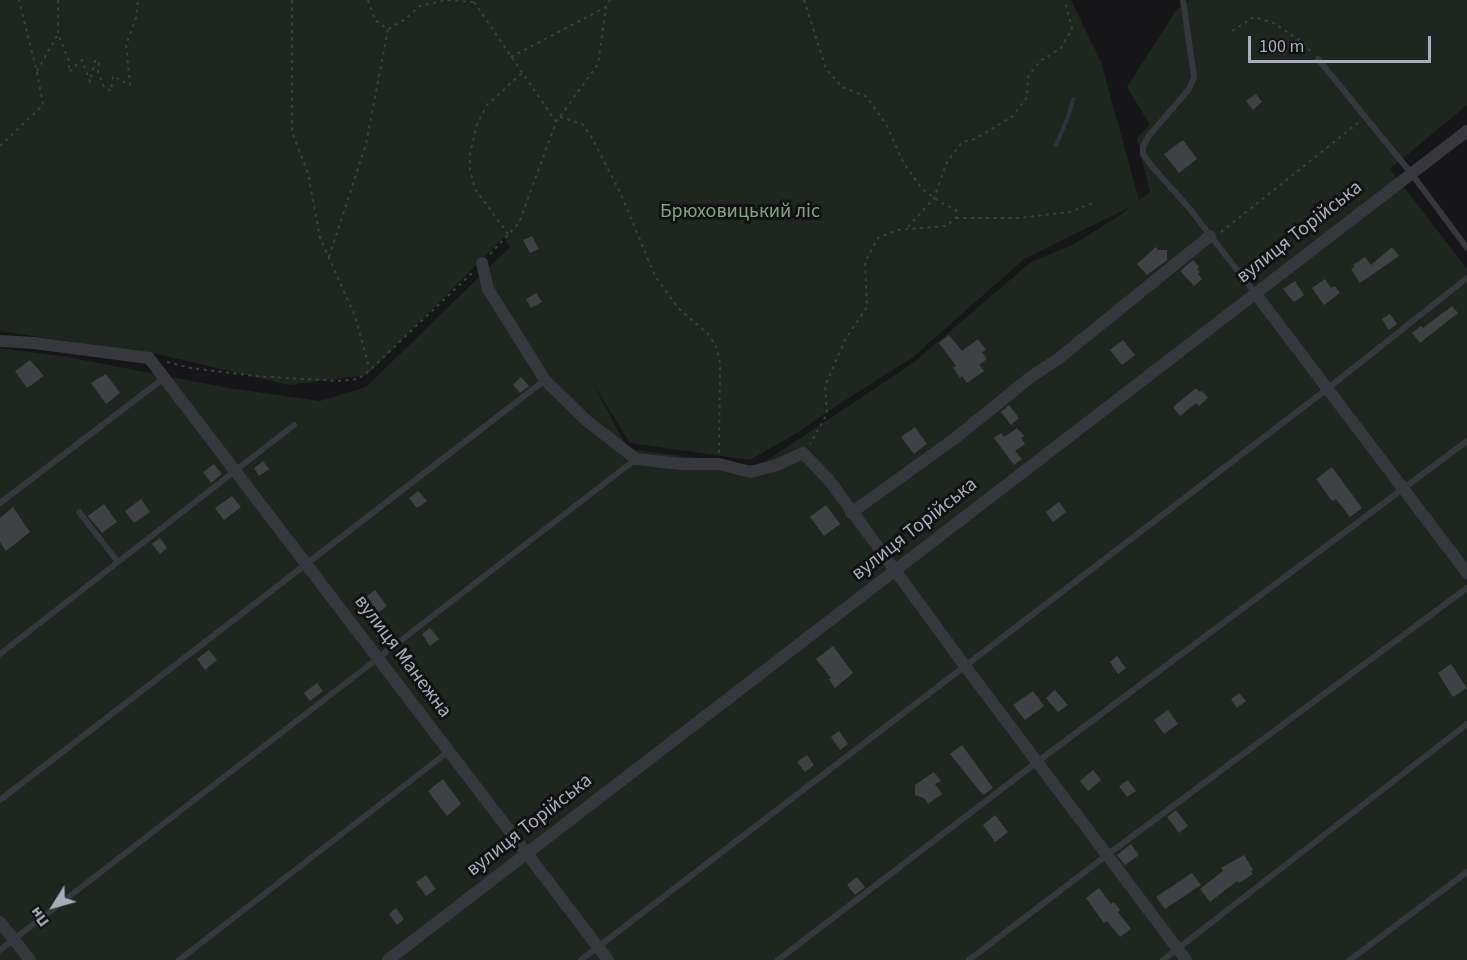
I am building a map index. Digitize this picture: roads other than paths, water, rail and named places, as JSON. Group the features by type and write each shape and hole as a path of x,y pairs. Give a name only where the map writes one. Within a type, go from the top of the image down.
{"street":[{"name":"вулиця Торійська","path":"388,960 1467,131"},
{"path":"851,513 954,439 1211,238"},
{"path":"482,263 488,289 545,380 587,421 636,459 681,464 719,464 750,472 777,465 803,453 829,480 851,513 1186,960"},
{"path":"1255,293 1467,573"},
{"name":"вулиця Манежна","path":"0,341 34,343 149,358 608,960"},
{"path":"0,922 30,960"}],"lane":[{"path":"1183,0 1194,77 1189,88 1148,137 1143,150 1148,162 1189,208 1255,293"},
{"path":"1318,59 1411,173 1467,249"},
{"path":"580,960 1327,389 1467,278"},
{"path":"0,503 165,378"},
{"path":"0,800 545,380"},
{"path":"0,654 294,424"},
{"path":"778,960 1037,762 1467,441"},
{"path":"0,950 636,459"},
{"path":"79,512 118,562"},
{"path":"969,960 1467,588"},
{"path":"1163,960 1467,724"},
{"path":"179,960 449,751"},
{"path":"1350,960 1467,872"}],"waterway":[{"path":"1056,145 1073,99"}],"park label":[{"name":"Брюховицький ліс","path":"740,213"}]}
